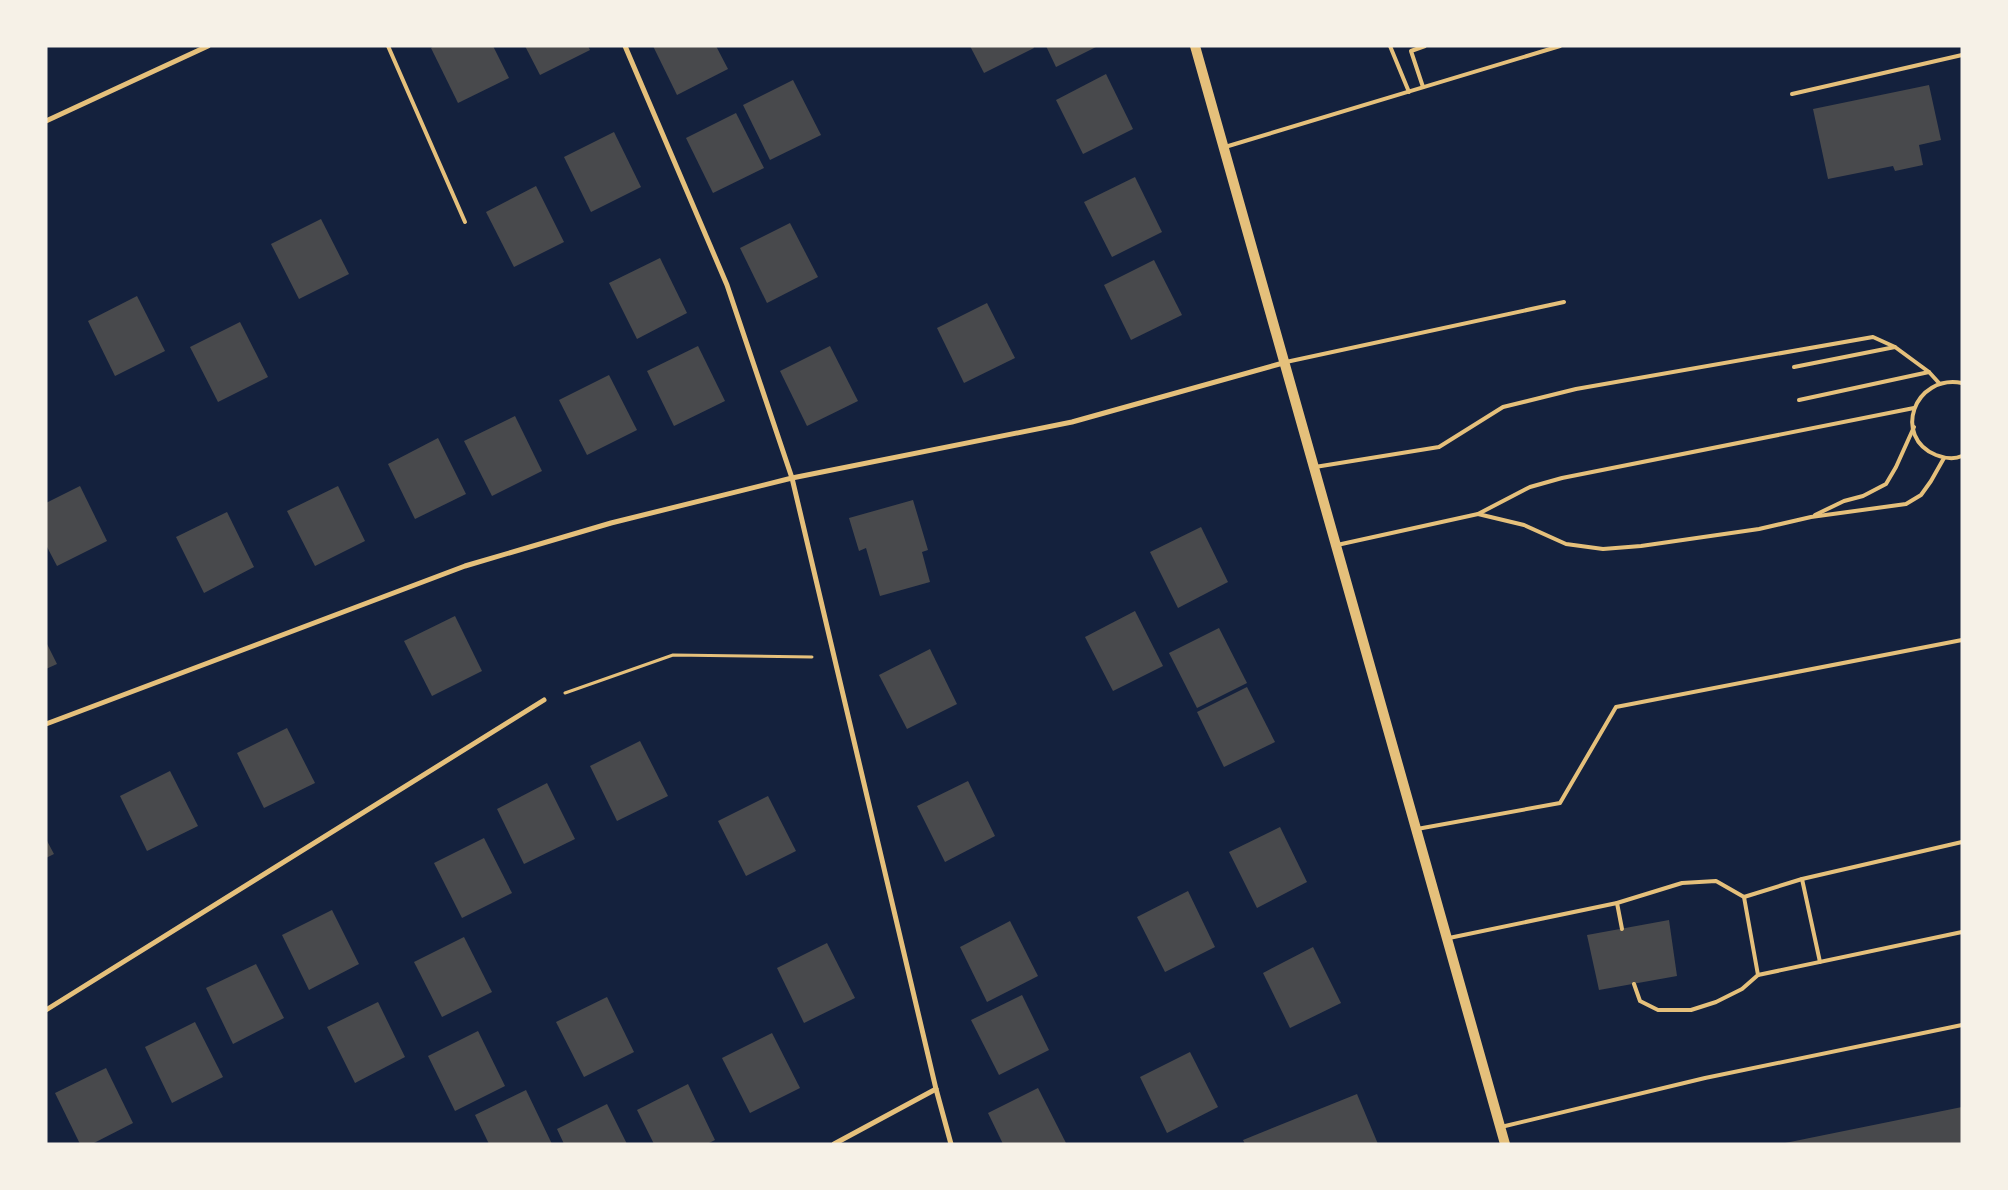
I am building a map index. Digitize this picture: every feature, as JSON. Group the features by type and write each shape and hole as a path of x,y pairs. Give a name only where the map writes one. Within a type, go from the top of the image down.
{"main road":[{"path":"1195,46 1505,1144"}],"street":[{"path":"46,121 208,46"},
{"path":"625,46 727,285 792,478 936,1089 951,1144"},
{"path":"46,724 465,566 611,523 792,478 1072,422 1284,363"},
{"path":"46,1010 544,700"},
{"path":"834,1144 936,1089"}],"lane":[{"path":"388,46 465,222"},
{"path":"1390,46 1409,92"},
{"path":"1423,88 1411,51 1425,46"},
{"path":"1223,148 1560,46"},
{"path":"1792,94 1962,55"},
{"path":"1284,363 1564,302"},
{"path":"1313,468 1439,447 1503,407 1576,389 1873,337 1895,347 1929,372 1939,383"},
{"path":"1794,367 1895,347"},
{"path":"1799,400 1929,372"},
{"path":"1962,383 1952,381 1939,383 1928,389 1914,408 1914,427 1922,445 1932,453 1944,458 1962,456"},
{"path":"1336,546 1478,514 1530,487 1562,478 1914,408"},
{"path":"1811,517 1844,502 1863,496 1886,484 1914,427"},
{"path":"1478,514 1524,525 1566,544 1603,549 1641,546 1759,529 1811,517 1906,504 1921,495 1944,458"},
{"path":"1417,829 1560,803 1616,707 1962,640"},
{"path":"1448,938 1617,903 1682,883 1716,881 1744,897 1802,879 1962,842"},
{"path":"1802,879 1820,962"},
{"path":"1744,897 1758,975"},
{"path":"1617,903 1622,928"},
{"path":"1634,984 1640,1001 1658,1010 1691,1010 1716,1002 1742,989 1758,975 1962,932"},
{"path":"1501,1128 1705,1078 1962,1025"}],"path":[{"path":"544,700 673,656 835,657"}],"building":[{"path":"434,46 493,46 509,78 458,103 431,48"},
{"path":"525,46 588,46 590,50 540,75"},
{"path":"653,46 716,46 728,69 677,95"},
{"path":"970,46 1033,46 1034,48 984,73"},
{"path":"1046,46 1098,46 1056,67"},
{"path":"1106,74 1133,129 1083,154 1056,100"},
{"path":"793,80 821,135 770,160 743,105"},
{"path":"1929,85 1941,140 1919,145 1923,165 1895,171 1893,166 1828,179 1813,109"},
{"path":"736,113 764,168 713,193 686,138"},
{"path":"614,132 641,187 591,212 564,157"},
{"path":"1135,177 1162,232 1112,257 1084,202"},
{"path":"536,186 564,242 514,267 486,212"},
{"path":"321,219 349,274 299,299 271,244"},
{"path":"790,223 818,277 767,303 740,248"},
{"path":"660,258 687,313 637,339 609,283"},
{"path":"1154,260 1182,315 1131,340 1104,285"},
{"path":"137,296 165,351 115,376 88,321"},
{"path":"987,303 1015,358 964,383 937,328"},
{"path":"240,322 268,377 218,402 190,347"},
{"path":"698,346 725,401 674,426 647,371"},
{"path":"830,346 858,401 807,426 780,371"},
{"path":"609,375 637,430 587,455 559,400"},
{"path":"515,416 542,471 492,496 464,441"},
{"path":"438,438 466,494 415,519 388,464"},
{"path":"80,486 107,541 57,566 46,545 46,503"},
{"path":"338,486 365,541 315,566 287,511"},
{"path":"913,500 928,550 922,552 930,582 880,596 866,548 859,551 849,518"},
{"path":"227,512 254,567 204,593 176,537"},
{"path":"1201,527 1228,582 1178,608 1150,552"},
{"path":"1135,611 1163,666 1113,691 1085,637"},
{"path":"455,616 482,671 432,696 404,641"},
{"path":"1219,628 1247,683 1197,708 1169,653"},
{"path":"46,642 57,664 46,669"},
{"path":"930,649 957,704 907,729 879,675"},
{"path":"1247,687 1275,742 1224,767 1197,712"},
{"path":"287,728 315,783 264,808 237,753"},
{"path":"640,741 668,796 617,821 590,766"},
{"path":"170,771 198,826 147,851 120,796"},
{"path":"968,781 995,836 945,862 917,806"},
{"path":"547,783 575,839 524,864 497,809"},
{"path":"768,796 796,851 746,876 718,821"},
{"path":"1280,827 1307,882 1257,908 1229,852"},
{"path":"484,838 512,893 462,918 434,863"},
{"path":"46,839 54,854 46,858"},
{"path":"1188,891 1215,947 1165,972 1137,917"},
{"path":"332,910 359,964 309,990 282,935"},
{"path":"1669,920 1677,976 1599,990 1587,935"},
{"path":"1010,921 1038,976 987,1002 960,947"},
{"path":"464,937 492,992 442,1017 414,962"},
{"path":"827,943 855,998 804,1023 777,968"},
{"path":"1313,947 1341,1003 1290,1028 1263,973"},
{"path":"256,964 284,1018 233,1044 206,988"},
{"path":"1022,995 1049,1050 999,1075 971,1020"},
{"path":"607,997 634,1052 584,1077 556,1022"},
{"path":"378,1002 405,1057 355,1083 327,1027"},
{"path":"195,1022 223,1077 172,1103 145,1047"},
{"path":"478,1031 505,1086 455,1111 428,1056"},
{"path":"772,1033 800,1088 750,1113 722,1058"},
{"path":"1190,1052 1218,1107 1167,1133 1140,1077"},
{"path":"106,1068 133,1123 92,1144 80,1144 55,1093"},
{"path":"688,1084 715,1140 707,1144 654,1144 637,1110"},
{"path":"1038,1088 1066,1143 1003,1144 988,1113"},
{"path":"526,1090 552,1144 489,1144 475,1115"},
{"path":"1357,1094 1378,1144 1245,1144 1243,1140"},
{"path":"607,1104 627,1144 564,1144 557,1129"},
{"path":"1962,1107 1962,1144 1785,1144 1785,1143"}]}
